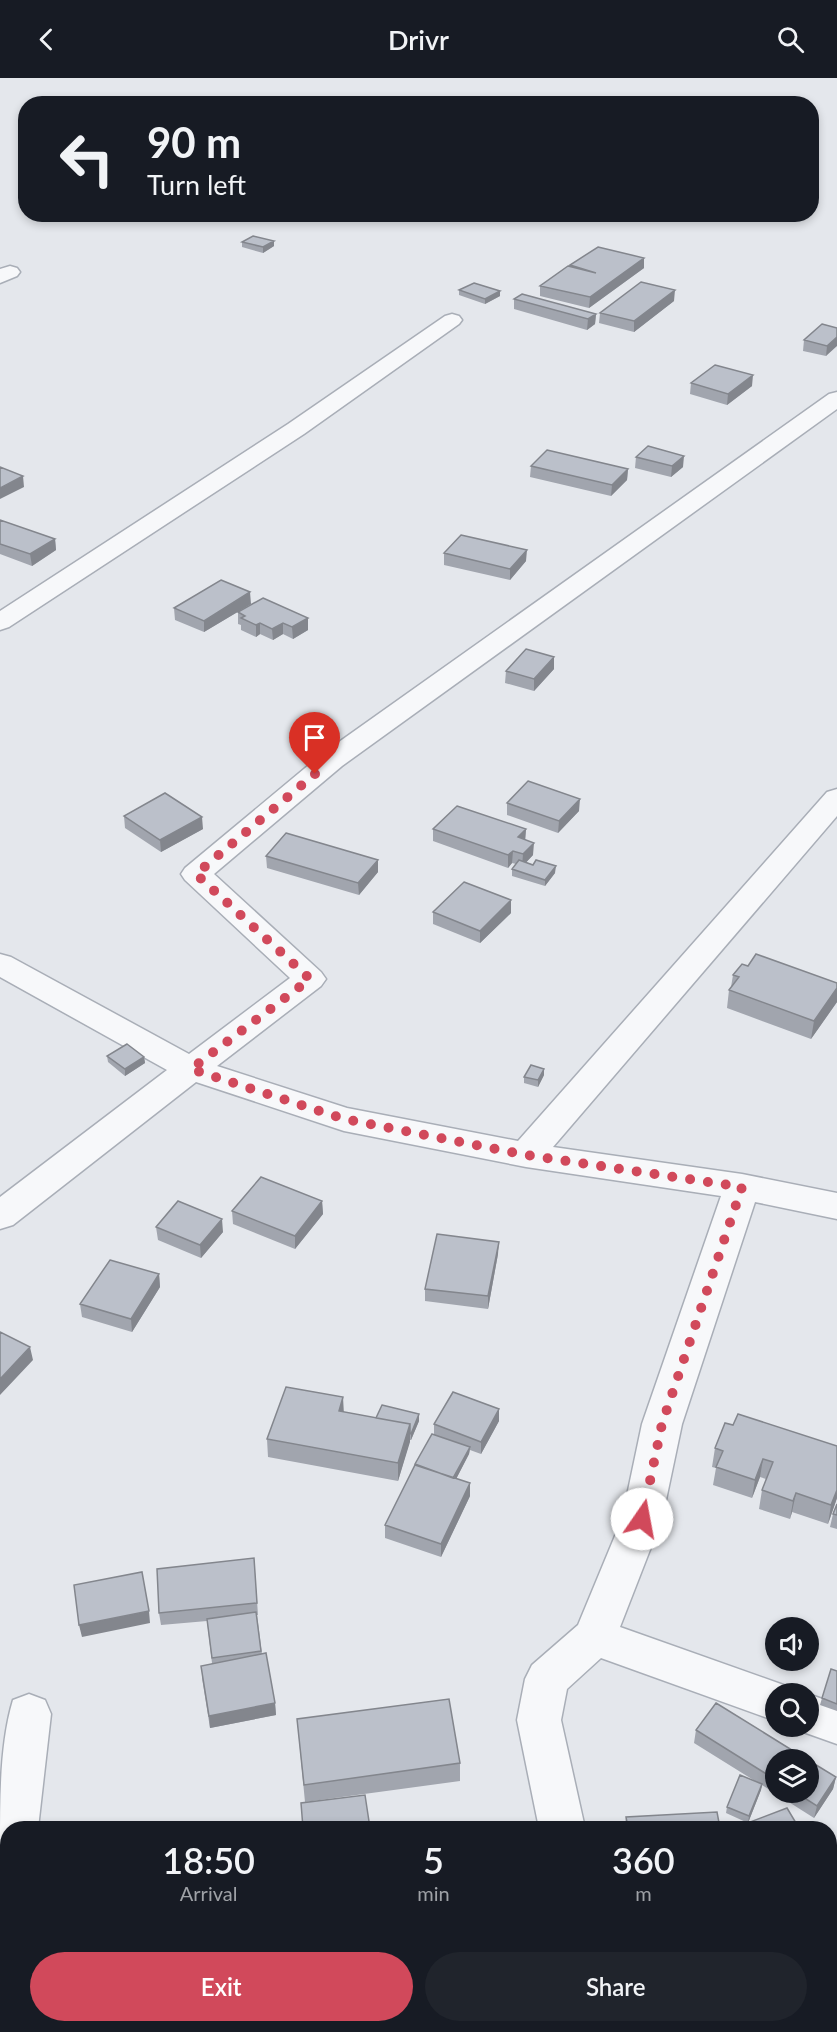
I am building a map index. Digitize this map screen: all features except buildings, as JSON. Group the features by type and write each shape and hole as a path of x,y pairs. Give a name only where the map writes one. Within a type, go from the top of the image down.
{"street":[{"path":"0,622 296,429 452,320"},
{"path":"0,1216 48,1176 310,979 196,874 332,760 837,399"},
{"path":"526,1155 837,798"},
{"path":"0,964 191,1069 344,1119 526,1155 742,1187 837,1206"},
{"path":"561,1821 539,1720 547,1679 595,1637 642,1519 662,1424 742,1187"},
{"path":"595,1637 765,1698"},
{"path":"16,1821 29,1714"},
{"path":"819,1718 837,1724"}],"route":[{"path":"315,774 196,874 310,979 191,1069 344,1119 526,1155 742,1187 662,1424 642,1519"}]}
